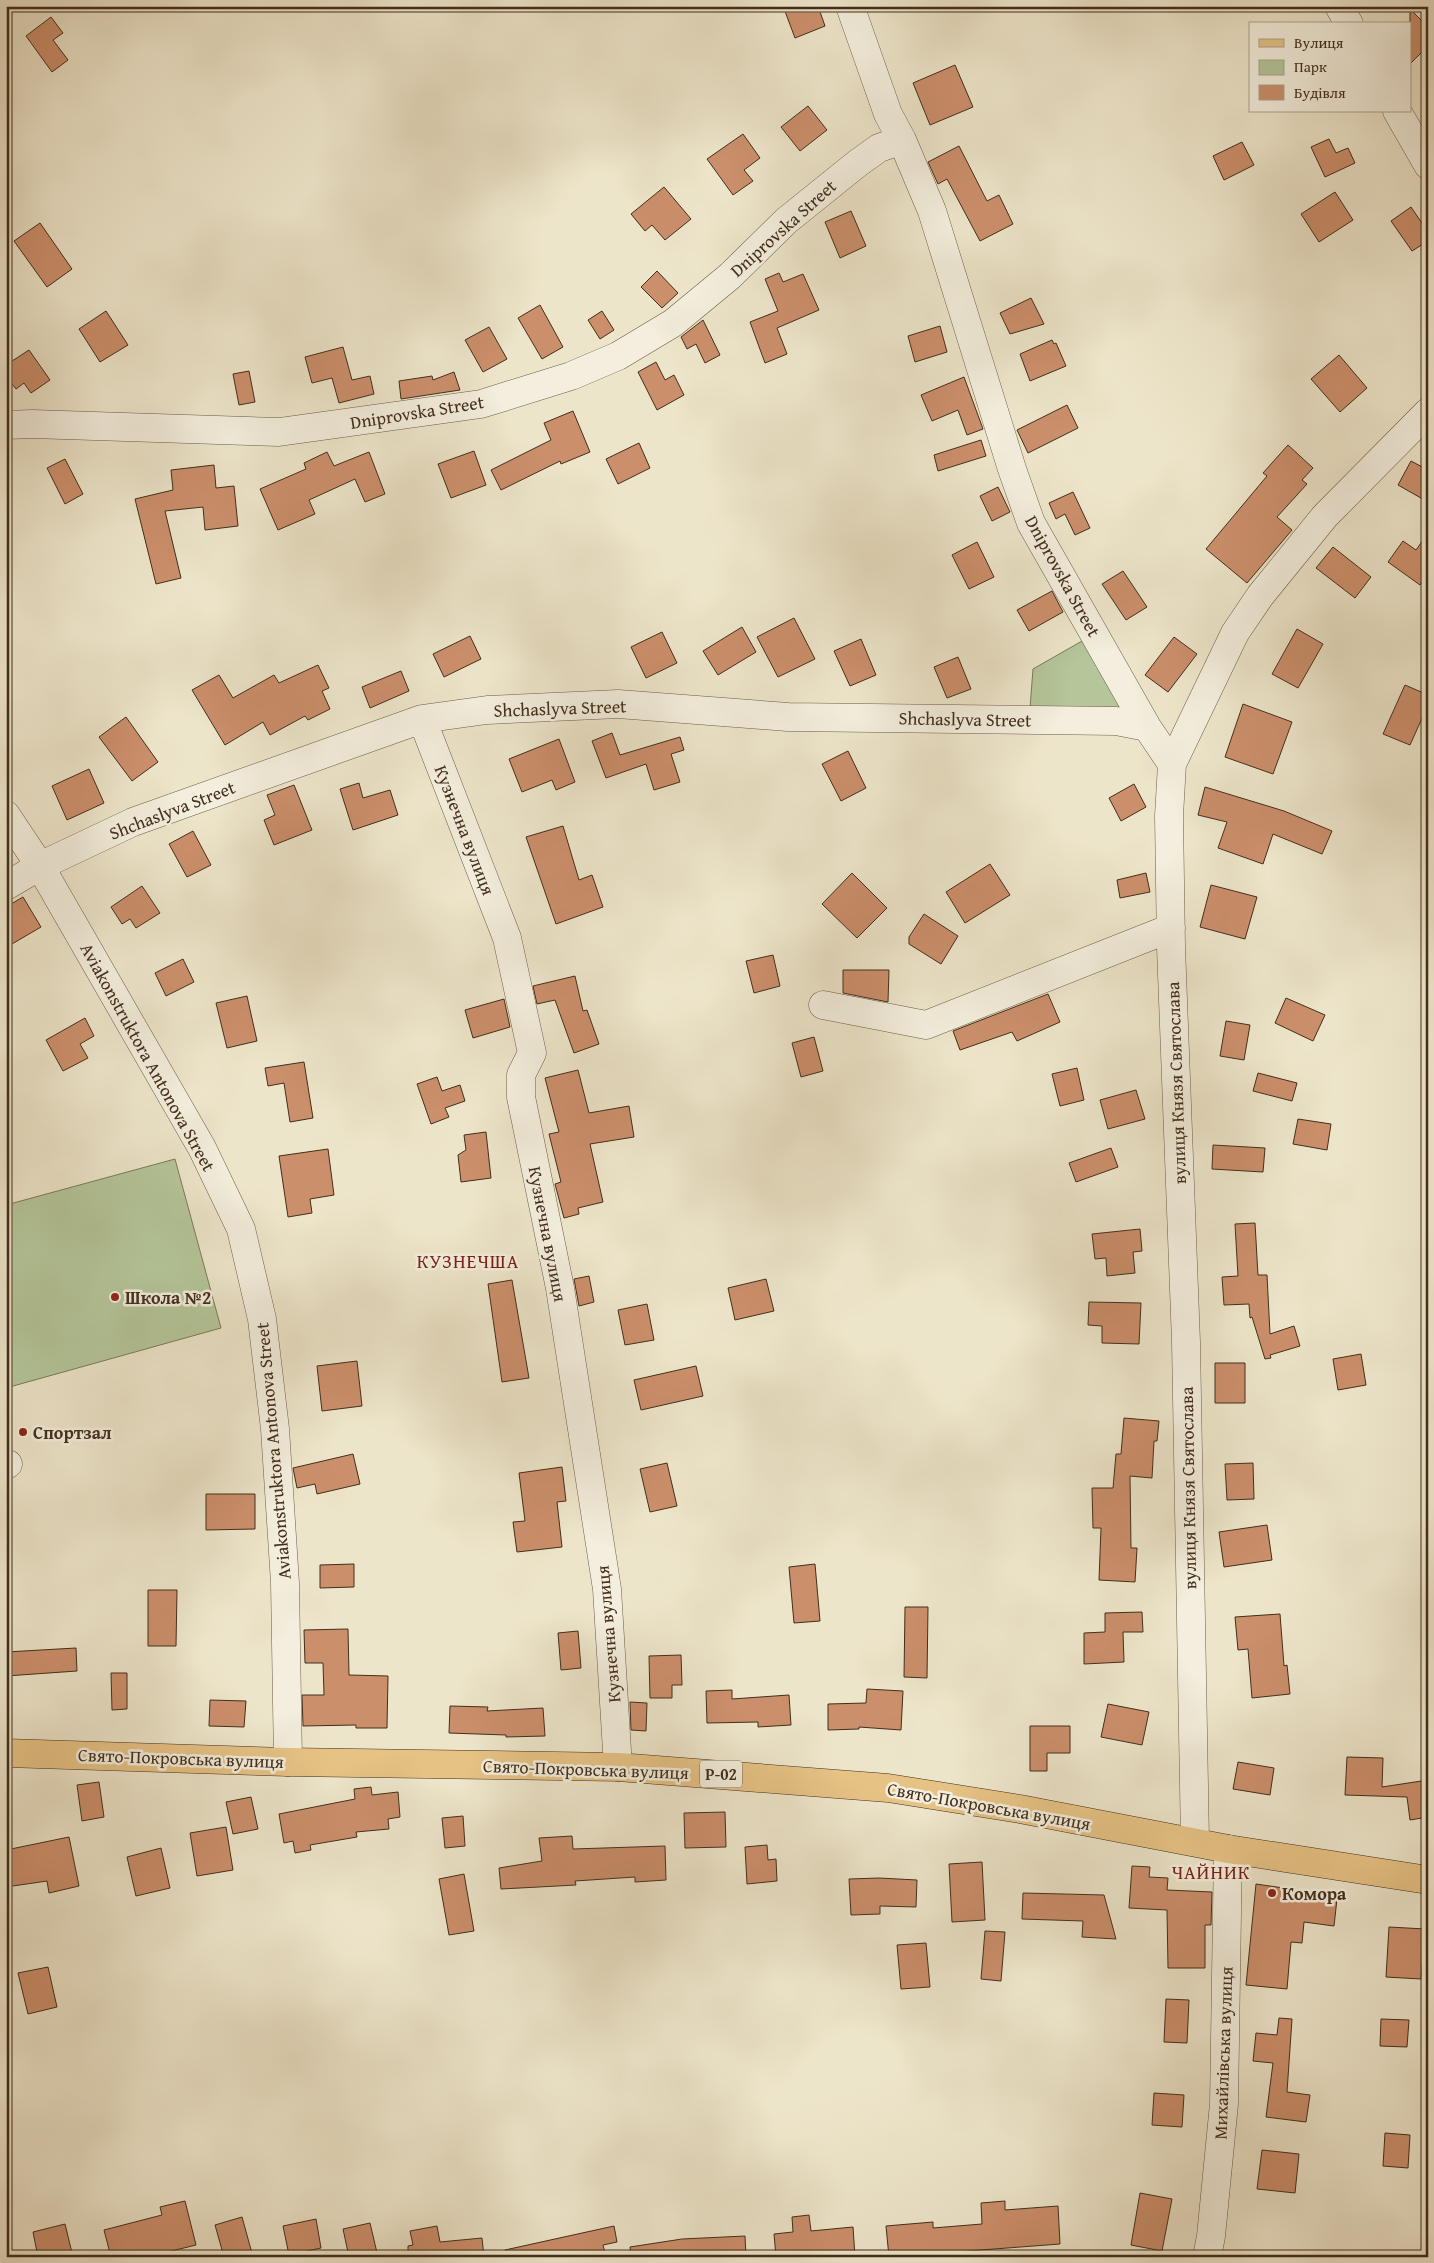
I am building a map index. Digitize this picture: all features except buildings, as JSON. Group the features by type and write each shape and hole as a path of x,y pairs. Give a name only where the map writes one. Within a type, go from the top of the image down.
{"main road":[{"name":"Свято-Покровська вулиця","path":"6,1753 288,1762 618,1767 888,1788 1228,1849 1428,1880"}],"street":[{"path":"850,6 888,114 902,140"},
{"path":"1339,6 1347,22"},
{"path":"1398,112 1428,165"},
{"name":"Dniprovska Street","path":"6,425 32,424 279,432 480,404 562,378 618,356 673,322 730,276 786,221 850,169 879,148 902,140 932,211 1012,469 1031,523 1147,727 1172,764"},
{"name":"вулиця Князя Святослава","path":"1195,1842 1186,1332 1171,928 1169,816 1172,764 1235,633 1260,596 1325,516 1428,412"},
{"name":"Shchaslyva Street","path":"6,886 40,866 133,822 422,719 488,710 618,704 788,717 1116,721 1147,727"},
{"name":"Кузнечна вулиця","path":"422,719 507,938 532,1053 521,1075 520,1097 560,1288 607,1589 618,1767"},
{"name":"Aviakonstruktora Antonova Street","path":"6,815 40,866 202,1148 240,1229 262,1319 275,1429 285,1583 288,1762"},
{"path":"823,1005 926,1026 1171,928"},
{"name":"Михайлівська вулиця","path":"1207,2257 1211,2236 1224,2104 1228,1849"}],"green space":[{"path":"1082,641 1123,709 1030,708 1033,669"},
{"path":"175,1159 221,1328 6,1388 6,1205"}],"place":[{"name":"Школа №2","path":"115,1297"},
{"name":"Спортзал","path":"23,1432"},
{"name":"Комора","path":"1272,1893"}],"district":[{"name":"КУЗНЕЧША","path":"468,1261"},
{"name":"ЧАЙНИК","path":"1211,1872"}]}
